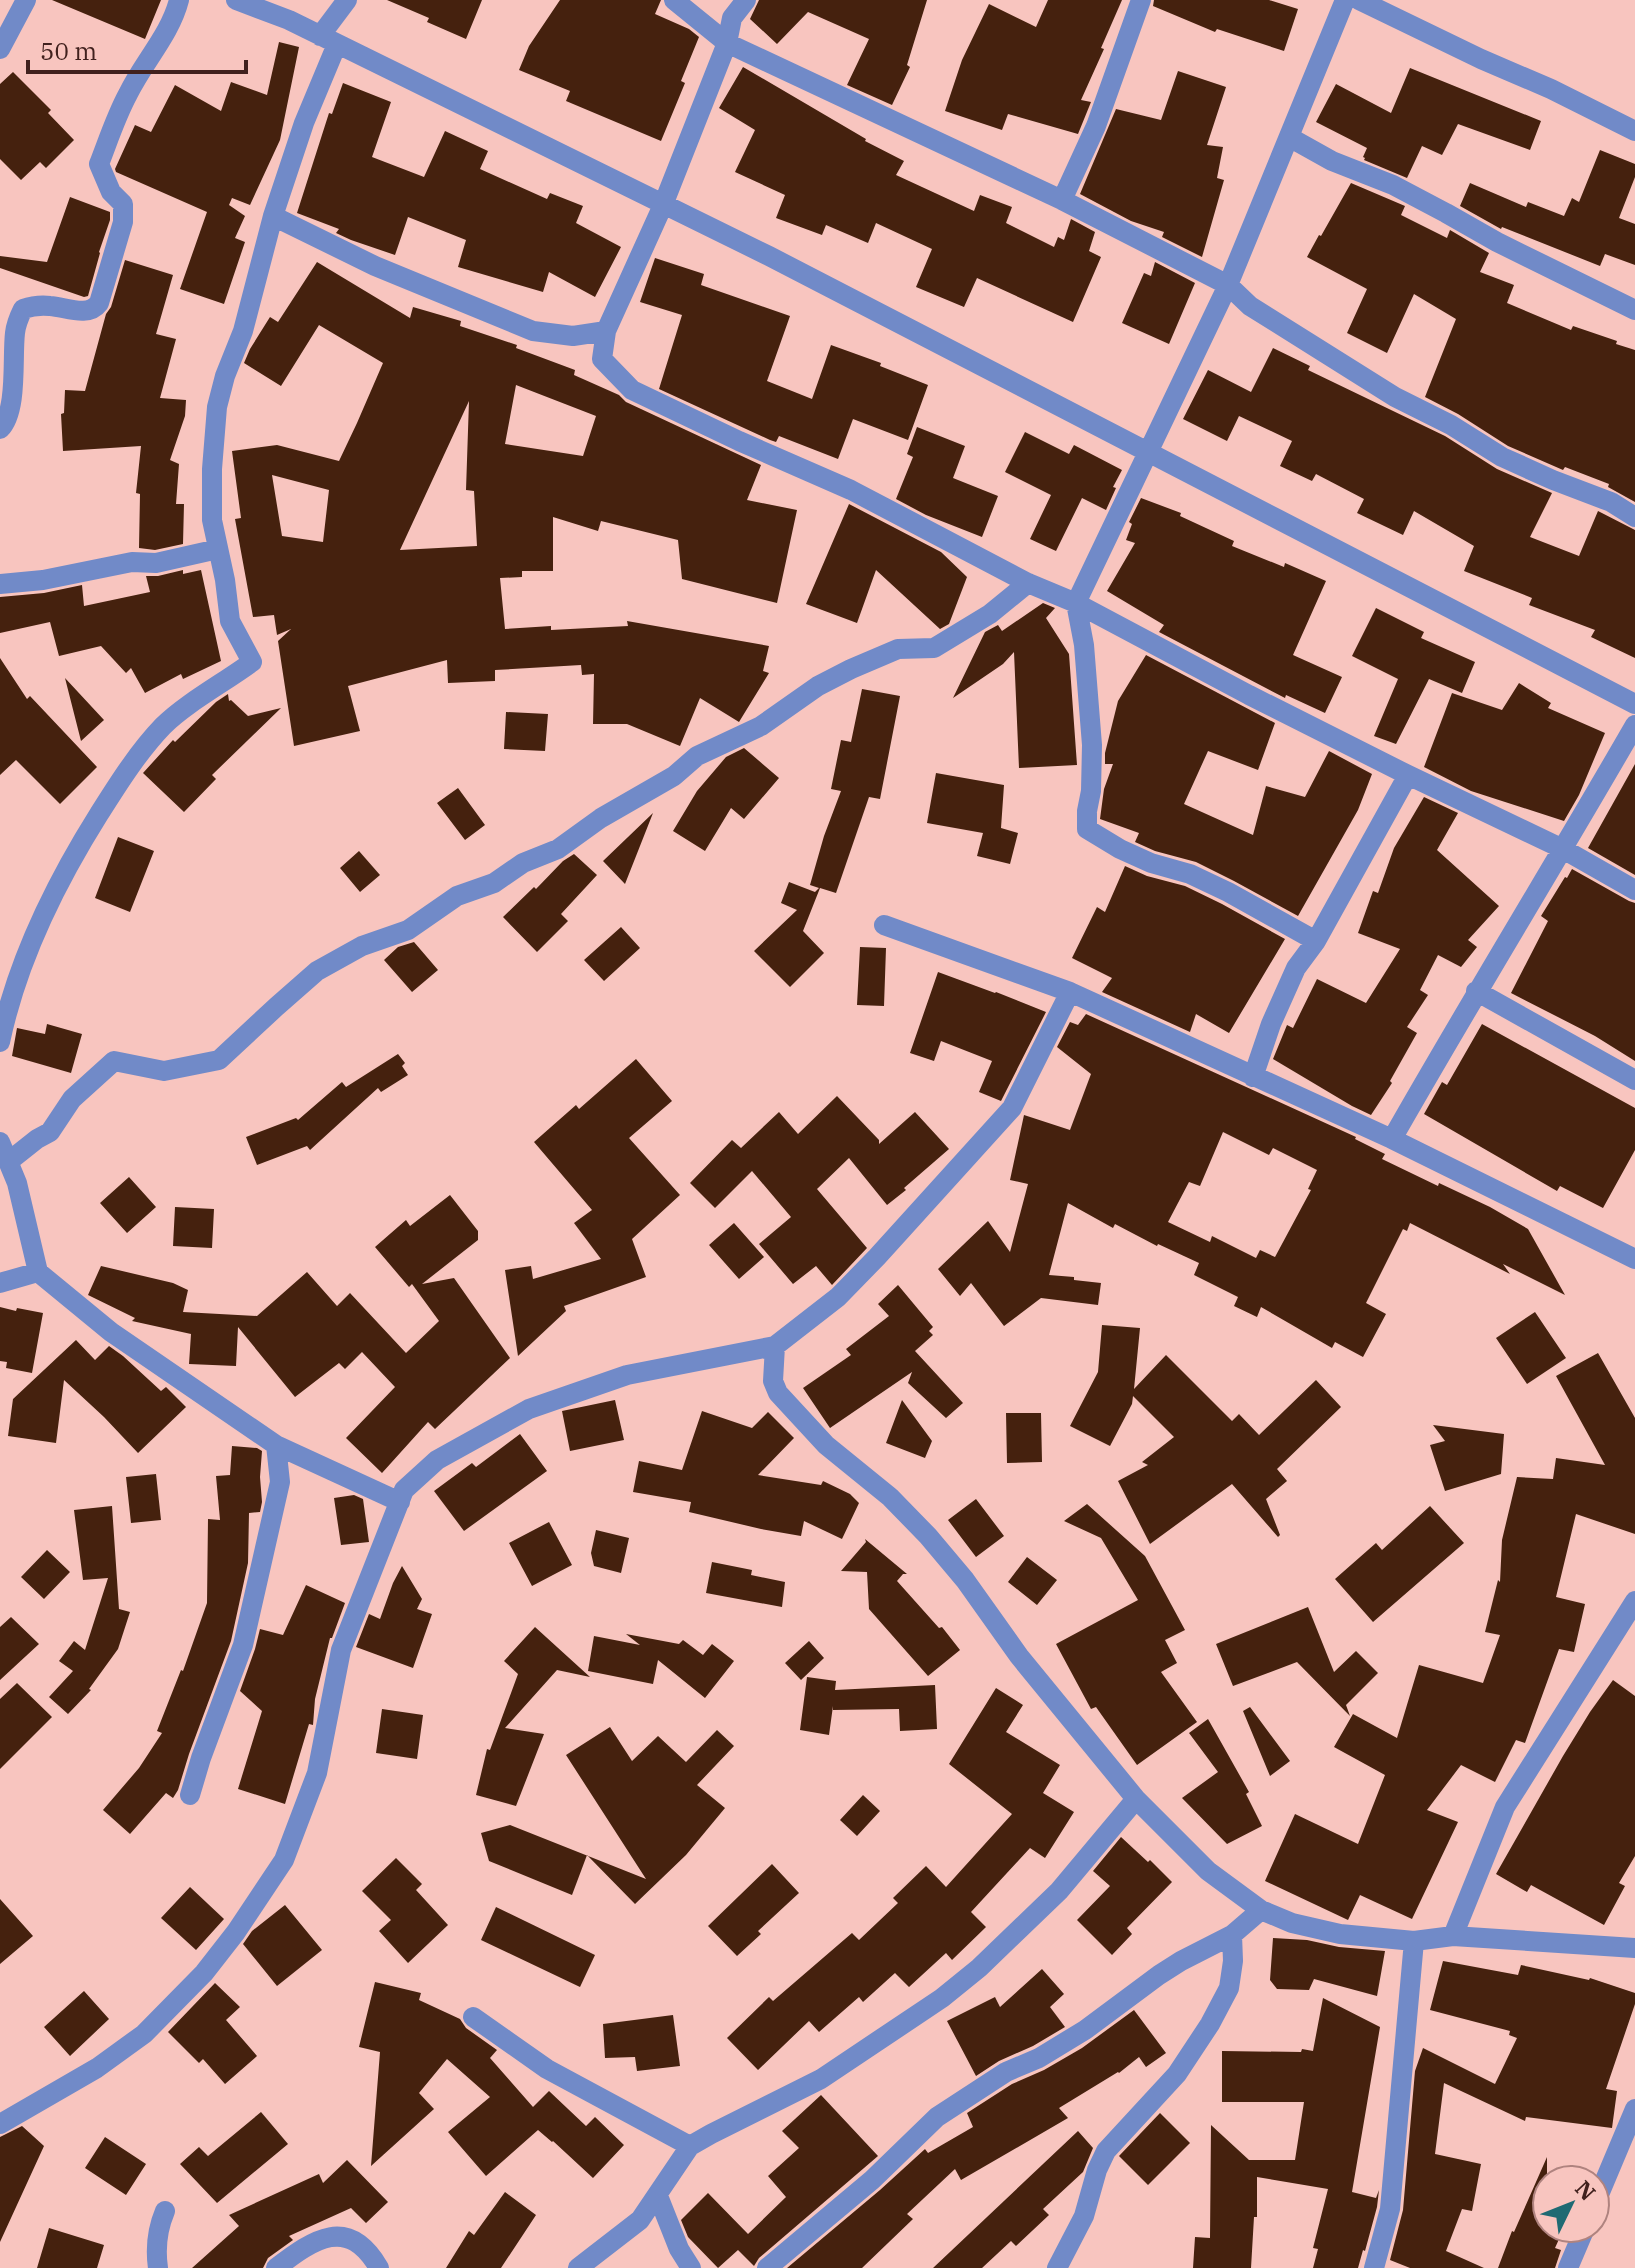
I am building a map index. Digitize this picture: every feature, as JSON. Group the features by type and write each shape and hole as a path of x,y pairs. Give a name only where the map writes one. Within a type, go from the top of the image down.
{"street":[{"path":"0,49 26,0"},
{"path":"0,429 11,400 14,336 23,309 50,306 88,310 96,308 99,303 123,222 123,204 111,192 99,164 128,93 174,21 179,0"},
{"path":"236,0 289,20 769,256 1635,704"},
{"path":"0,1042 34,936 63,873 122,777 164,725 252,662 230,621 212,520 217,407 225,376 243,331 273,216 329,40 347,0"},
{"path":"674,0 727,43 1062,200 1228,285 1250,306 1395,397 1451,425 1502,457 1611,502 1635,517"},
{"path":"746,0 732,18 727,43 663,205 606,331 602,359 632,390 851,490 1028,583 1076,603 1249,695 1563,849 1635,890"},
{"path":"1062,200 1096,126 1141,0"},
{"path":"1316,941 1228,892 1190,874 1151,863 1087,829 1092,745 1084,645 1076,603 1228,285 1345,0"},
{"path":"1359,0 1635,131"},
{"path":"1289,137 1332,161 1393,185 1497,242 1635,310"},
{"path":"273,216 375,266 533,331 573,336 606,331"},
{"path":"0,584 43,580 132,562 156,563 218,549"},
{"path":"8,1162 50,1132 72,1099 114,1061 164,1071 219,1060 317,971 362,946 408,930 457,896 494,883 523,863 558,849 601,818 674,776 697,756 761,726 806,694 840,675 898,649 934,648 990,614 1028,583"},
{"path":"1392,1139 1476,991 1635,725"},
{"path":"1253,1077 1271,1024 1296,968 1316,941 1408,775"},
{"path":"884,925 1070,992 1392,1139 1635,1259"},
{"path":"1476,991 1635,1080"},
{"path":"0,2124 97,2068 144,2034 204,1973 236,1932 284,1860 317,1773 341,1650 404,1490 437,1460 529,1409 627,1375 775,1346 838,1297 1012,1108 1070,992"},
{"path":"0,1142 24,1208 38,1272 111,1332 276,1445 400,1502"},
{"path":"0,1283 38,1272"},
{"path":"775,1346 773,1381 778,1393 826,1445 890,1497 928,1536 965,1580 1019,1656 1136,1799 1208,1871 1261,1910 1292,1923 1340,1934 1414,1941 1453,1936 1633,1944"},
{"path":"190,1795 243,1645 280,1482 276,1445"},
{"path":"1453,1936 1505,1807 1635,1601"},
{"path":"578,2268 640,2220 690,2146 821,2079 942,1998 979,1968 1059,1891 1136,1799"},
{"path":"767,2268 872,2180 937,2117 1006,2072 1039,2058 1085,2030 1181,1961 1232,1935 1261,1910"},
{"path":"1057,2268 1084,2216 1097,2170 1106,2151 1177,2074 1229,1988 1233,1961 1232,1935"},
{"path":"1374,2268 1390,2209 1414,1941"},
{"path":"473,2017 547,2069 690,2146"},
{"path":"1611,2166 1635,2109"},
{"path":"658,2196 679,2249 691,2268"},
{"path":"158,2268 158,2232 165,2211"},
{"path":"276,2268 315,2242 332,2236 346,2237 362,2246 379,2268"},
{"path":"1568,2268 1578,2244"}],"building":[{"path":"52,0 161,0 145,39"},
{"path":"387,0 482,0 466,39 427,22 429,18"},
{"path":"560,0 661,0 655,14 689,29 699,37 681,81 685,83 661,141 566,101 570,91 519,70 529,46"},
{"path":"759,0 927,0 907,65 910,67 892,105 847,85 869,39 808,12 777,44 750,19"},
{"path":"1048,0 1122,0 1081,100 1091,102 1078,134 1008,114 1002,130 945,111 962,60 989,4 1036,27"},
{"path":"1154,0 1269,0 1298,9 1284,51 1217,29 1215,32 1153,6"},
{"path":"279,42 299,47 280,140 250,205 232,198 229,205 245,216 235,238 245,242 224,304 180,289 207,212 115,169 135,125 151,132 175,85 221,111 231,82 267,95"},
{"path":"743,67 904,161 896,175 974,211 980,195 1012,207 1006,223 1054,247 1058,237 1064,240 1071,219 1095,232 1089,251 1101,257 1073,322 977,278 964,307 916,287 932,249 876,223 868,243 826,225 822,235 776,218 785,195 735,172 755,130 719,108"},
{"path":"1410,68 1541,121 1530,150 1458,124 1442,155 1422,146 1407,178 1364,160 1367,148 1316,122 1336,84 1391,113"},
{"path":"1178,71 1226,87 1207,145 1223,147 1217,178 1224,180 1202,257 1162,237 1164,232 1131,221 1080,194 1116,109 1161,120"},
{"path":"13,72 51,110 48,113 74,140 46,168 40,162 21,180 0,159 0,84"},
{"path":"343,83 391,102 372,157 424,177 445,131 488,151 480,169 547,199 550,193 583,206 576,223 621,247 595,297 549,272 543,292 458,267 466,240 408,217 395,255 351,240 336,233 339,229 297,213 329,113 332,114"},
{"path":"1600,150 1635,164 1635,177 1619,218 1635,224 1635,265 1605,254 1600,266 1501,229 1460,206 1470,183 1526,207 1528,202 1564,216 1572,198 1579,202"},
{"path":"1351,183 1405,206 1401,215 1447,238 1450,230 1489,253 1480,272 1514,285 1507,303 1571,330 1573,326 1635,350 1635,502 1608,487 1609,484 1565,467 1563,470 1508,446 1425,397 1456,319 1414,294 1387,353 1347,333 1367,289 1307,257"},
{"path":"70,197 110,212 88,296 84,297 0,268 0,256 47,262"},
{"path":"655,258 704,274 701,285 790,316 767,381 812,399 831,345 881,363 880,366 928,385 908,440 853,419 838,459 779,436 776,442 770,440 659,389 682,315 640,302"},
{"path":"125,260 173,275 156,334 176,339 160,398 186,400 185,416 170,460 179,464 176,504 184,504 183,544 155,550 139,548 140,494 136,493 141,446 63,451 61,414 64,413 65,390 85,391 106,314"},
{"path":"317,262 410,318 413,307 461,321 460,326 517,345 516,348 575,370 574,375 619,395 626,402 761,465 747,500 797,510 777,603 682,579 678,540 601,521 598,531 553,517 553,571 522,571 522,577 500,578 505,629 628,626 627,621 769,646 763,671 769,673 739,722 700,698 680,746 627,724 593,724 594,674 582,675 581,665 495,670 495,681 448,683 447,660 348,686 360,731 294,746 278,641 291,629 277,635 274,615 253,617 235,519 241,518 232,451 277,445 339,461 383,363 319,325 281,386 244,363 270,317 278,322","holes":["516,385 596,416 583,456 505,444","469,401 466,490 474,491 477,546 400,550","272,475 329,490 323,542 282,536"]},
{"path":"1155,262 1195,283 1169,344 1122,323 1144,273 1151,276"},
{"path":"1273,348 1310,366 1308,370 1445,436 1497,469 1552,493 1530,537 1579,556 1598,511 1635,530 1635,658 1591,637 1595,630 1529,605 1532,598 1464,571 1474,546 1414,511 1403,535 1357,513 1364,499 1316,474 1312,481 1280,466 1292,441 1239,416 1227,441 1183,419 1208,370 1251,392"},
{"path":"917,427 965,446 953,478 998,496 982,537 926,515 896,499 913,457 907,454"},
{"path":"1025,432 1069,454 1074,445 1122,470 1106,510 1082,498 1056,551 1030,539 1051,495 1005,472"},
{"path":"1141,498 1181,513 1180,516 1234,541 1232,546 1284,567 1285,563 1326,581 1293,655 1342,677 1325,713 1286,695 1285,698 1159,632 1164,625 1107,591 1135,543 1126,540 1132,524 1129,522"},
{"path":"849,504 941,552 967,577 949,624 940,629 876,570 857,623 806,604"},
{"path":"183,570 183,574 201,570 221,661 183,679 181,674 145,693 131,668 126,673 101,646 59,656 50,622 0,633 0,597 44,593 82,585 84,606 150,592 146,576"},
{"path":"1043,603 1055,608 1046,618 1069,654 1077,765 1019,768 1014,652 1003,664 953,698 985,632 998,625 1002,631"},
{"path":"1376,608 1424,632 1421,638 1475,662 1462,693 1429,679 1396,744 1374,736 1398,679 1352,656"},
{"path":"1146,655 1275,723 1258,770 1208,751 1184,804 1253,835 1266,786 1305,797 1329,751 1372,774 1358,810 1298,916 1196,862 1135,842 1139,833 1100,819 1104,789 1113,764 1105,764 1105,753 1118,701"},
{"path":"0,658 27,699 30,696 97,767 60,804 16,760 0,775"},
{"path":"65,678 104,720 81,741"},
{"path":"1519,683 1551,703 1548,708 1605,733 1579,795 1564,821 1471,791 1424,767 1452,693 1502,710"},
{"path":"862,689 900,696 880,799 869,797 836,893 820,888 803,931 824,953 790,987 754,951 797,910 781,903 789,882 815,892 819,888 810,885 841,791 831,789 841,740 851,742"},
{"path":"228,694 229,701 248,716 281,708 212,775 216,779 184,812 143,773 173,740 175,742"},
{"path":"506,712 548,714 545,751 504,749"},
{"path":"744,748 779,778 744,819 731,808 705,851 673,831 697,791 726,757"},
{"path":"1635,764 1635,875 1588,848"},
{"path":"936,773 1004,785 1001,828 1018,833 1010,864 977,856 983,833 927,823"},
{"path":"458,788 485,825 465,840 437,803"},
{"path":"1424,797 1458,813 1437,850 1499,906 1468,940 1477,947 1461,967 1438,955 1420,990 1428,995 1407,1027 1417,1033 1390,1081 1392,1083 1371,1115 1273,1059 1287,1025 1293,1028 1317,979 1366,1003 1400,949 1358,933 1373,891 1378,893 1394,848"},
{"path":"653,813 625,884 603,861"},
{"path":"118,837 154,851 130,912 95,898"},
{"path":"359,851 380,875 360,892 340,868"},
{"path":"574,854 597,875 561,914 568,921 537,952 503,917"},
{"path":"1125,866 1147,876 1185,886 1285,939 1229,1033 1196,1014 1190,1032 1102,992 1112,978 1072,958 1097,907 1105,912"},
{"path":"1572,869 1635,903 1635,1061 1595,1036 1511,993 1548,921 1541,916"},
{"path":"621,927 640,948 604,981 584,960"},
{"path":"414,942 438,970 412,992 384,960 398,947"},
{"path":"860,947 886,948 884,1006 857,1005"},
{"path":"938,972 1046,1012 1001,1101 979,1092 992,1061 941,1041 934,1061 910,1053"},
{"path":"1086,1014 1356,1137 1385,1154 1382,1159 1490,1207 1528,1229 1565,1295 1503,1264 1510,1274 1410,1223 1407,1231 1403,1229 1366,1303 1386,1314 1363,1357 1335,1342 1332,1348 1261,1307 1257,1317 1234,1306 1238,1297 1194,1275 1199,1263 1115,1224 1113,1228 1068,1203 1049,1275 1101,1283 1098,1305 1041,1298 1004,1326 971,1283 960,1296 938,1269 988,1221 1010,1252 1028,1184 1010,1180 1024,1115 1070,1130 1091,1074 1057,1047 1070,1022 1078,1025","holes":["1223,1132 1269,1155 1273,1148 1317,1170 1308,1189 1311,1190 1275,1257 1260,1250 1256,1258 1212,1236 1210,1242 1168,1222 1189,1182 1200,1186"]},
{"path":"47,1024 82,1034 71,1073 12,1056 17,1028 45,1034"},
{"path":"1482,1024 1635,1108 1635,1150 1603,1208 1560,1186 1557,1191 1424,1114 1442,1082 1447,1085"},
{"path":"398,1054 405,1063 402,1066 408,1075 381,1092 378,1088 310,1150 307,1146 257,1165 246,1137 296,1118 298,1120 342,1082 346,1087"},
{"path":"636,1059 672,1101 629,1138 680,1195 632,1239 646,1277 564,1306 566,1311 518,1356 505,1270 531,1266 533,1279 601,1259 574,1223 592,1210 534,1142 576,1105 579,1109"},
{"path":"837,1096 879,1140 879,1144 915,1112 949,1149 887,1205 849,1158 817,1189 867,1248 832,1285 816,1266 793,1284 759,1244 791,1217 752,1171 715,1208 690,1183 732,1140 741,1148 779,1112 798,1134"},
{"path":"129,1177 156,1207 127,1233 100,1203"},
{"path":"450,1195 478,1231 478,1240 422,1284 454,1278 510,1358 435,1429 428,1422 382,1473 346,1438 395,1387 362,1352 345,1369 339,1363 295,1397 238,1327 236,1366 189,1364 191,1334 132,1321 135,1318 88,1295 101,1266 173,1283 188,1290 183,1312 257,1316 307,1272 337,1306 350,1293 406,1353 439,1321 412,1284 409,1287 375,1247 406,1220 410,1226"},
{"path":"175,1207 214,1209 212,1248 173,1246"},
{"path":"734,1223 764,1257 739,1279 709,1245"},
{"path":"898,1285 933,1327 929,1331 933,1335 915,1351 963,1403 946,1418 908,1383 912,1372 830,1428 803,1388 851,1355 846,1349 889,1316 878,1304"},
{"path":"0,1307 43,1313 32,1373 6,1368 7,1362 0,1361"},
{"path":"1535,1312 1566,1358 1527,1384 1496,1338"},
{"path":"1102,1325 1140,1328 1134,1389 1166,1355 1232,1421 1239,1414 1259,1435 1316,1380 1341,1407 1277,1469 1287,1481 1266,1499 1280,1535 1278,1537 1232,1484 1150,1544 1118,1481 1148,1465 1142,1462 1174,1437 1133,1396 1132,1404 1110,1446 1070,1426 1098,1372"},
{"path":"76,1340 95,1360 109,1346 161,1391 166,1387 186,1407 138,1453 64,1380 56,1443 8,1436 13,1399"},
{"path":"1598,1353 1635,1418 1635,1534 1576,1514 1556,1597 1585,1604 1574,1652 1559,1649 1525,1743 1516,1740 1495,1782 1461,1765 1427,1810 1458,1822 1412,1919 1360,1895 1348,1920 1265,1881 1295,1814 1358,1844 1385,1775 1334,1747 1353,1714 1397,1738 1419,1665 1483,1683 1500,1635 1485,1632 1498,1580 1500,1582 1502,1540 1517,1477 1553,1479 1556,1458 1605,1465 1556,1376"},
{"path":"615,1400 624,1440 570,1451 562,1411"},
{"path":"902,1400 932,1441 925,1458 886,1443"},
{"path":"702,1411 752,1428 768,1412 794,1438 758,1475 821,1485 823,1481 850,1494 859,1503 842,1539 804,1521 801,1536 689,1512 691,1502 633,1492 639,1461 682,1470"},
{"path":"1006,1413 1041,1413 1042,1462 1007,1463"},
{"path":"1433,1425 1504,1434 1501,1474 1445,1491 1430,1445 1445,1441"},
{"path":"520,1434 547,1471 464,1531 434,1491 472,1463 476,1467"},
{"path":"232,1446 262,1451 262,1502 260,1512 249,1513 248,1563 231,1641 178,1790 173,1798 166,1793 130,1834 103,1810 139,1768 162,1733 157,1731 207,1603 208,1519 220,1520 216,1476 230,1475"},
{"path":"156,1474 161,1520 131,1523 126,1477"},
{"path":"354,1495 363,1499 369,1542 341,1545 334,1498"},
{"path":"976,1499 1004,1536 976,1557 948,1520"},
{"path":"1087,1504 1145,1556 1185,1630 1165,1640 1177,1663 1161,1672 1197,1722 1137,1765 1096,1707 1091,1709 1056,1644 1138,1600 1101,1538 1064,1521"},
{"path":"112,1506 119,1609 130,1612 118,1649 91,1690 68,1714 49,1697 73,1671 59,1661 74,1641 85,1650 108,1578 83,1580 74,1510"},
{"path":"1430,1506 1464,1543 1373,1622 1335,1579 1376,1543 1382,1550"},
{"path":"549,1522 572,1565 532,1586 509,1543"},
{"path":"596,1530 629,1538 621,1573 594,1566 591,1553"},
{"path":"865,1539 907,1574 897,1581 960,1650 928,1676 869,1609 867,1572 841,1571 866,1542"},
{"path":"47,1550 70,1572 44,1599 21,1577"},
{"path":"1027,1557 1057,1580 1037,1605 1008,1582"},
{"path":"712,1562 752,1570 751,1575 785,1582 782,1607 706,1593"},
{"path":"402,1566 422,1599 417,1609 432,1614 413,1668 356,1647 369,1614 380,1619"},
{"path":"306,1585 345,1603 330,1638 315,1699 313,1725 309,1724 285,1804 238,1789 262,1711 240,1691 260,1629 283,1635"},
{"path":"1308,1607 1334,1672 1356,1651 1378,1673 1346,1705 1350,1716 1297,1662 1233,1686 1216,1644"},
{"path":"11,1617 39,1644 0,1680 0,1627"},
{"path":"535,1627 590,1677 557,1670 505,1728 544,1734 516,1806 476,1795 487,1749 490,1750 518,1674 504,1661"},
{"path":"626,1634 679,1644 683,1640 703,1655 712,1644 734,1661 705,1698 658,1660 653,1684 588,1671 594,1636 640,1645"},
{"path":"809,1641 824,1658 801,1680 785,1663"},
{"path":"807,1677 836,1681 835,1690 935,1685 937,1729 900,1731 899,1709 833,1710 833,1706 829,1735 800,1730"},
{"path":"1613,1680 1635,1696 1635,1856 1619,1883 1625,1886 1604,1925 1531,1885 1527,1892 1496,1874 1563,1756"},
{"path":"17,1683 52,1717 0,1769 0,1699"},
{"path":"996,1688 1023,1705 1006,1732 1060,1765 1043,1793 1074,1812 1045,1858 1030,1848 971,1912 986,1927 952,1960 946,1953 909,1987 895,1973 863,2002 859,1997 819,2032 809,2021 758,2070 727,2038 769,1997 773,2001 852,1933 859,1940 898,1903 893,1898 926,1866 946,1887 1012,1814 949,1764"},
{"path":"1250,1707 1290,1761 1270,1776 1243,1711"},
{"path":"382,1709 423,1715 417,1759 376,1753"},
{"path":"1208,1719 1249,1792 1246,1794 1262,1826 1227,1844 1182,1798 1218,1772 1189,1733"},
{"path":"610,1727 632,1761 658,1736 686,1762 717,1730 734,1746 697,1785 725,1808 686,1855 635,1904 588,1856 646,1879 566,1755"},
{"path":"863,1795 880,1811 857,1836 840,1820"},
{"path":"510,1825 587,1855 572,1895 489,1861 481,1833"},
{"path":"1121,1837 1172,1882 1127,1928 1132,1934 1112,1955 1077,1920 1110,1886 1093,1871"},
{"path":"396,1858 422,1884 416,1890 448,1925 408,1963 379,1931 391,1920 362,1891"},
{"path":"772,1864 799,1893 758,1931 761,1934 737,1956 708,1926"},
{"path":"190,1887 224,1919 196,1950 161,1918"},
{"path":"0,1899 33,1936 0,1964"},
{"path":"285,1905 322,1950 277,1986 243,1944 252,1931"},
{"path":"496,1907 595,1955 580,1987 481,1940"},
{"path":"1273,1938 1385,1951 1377,1996 1314,1979 1309,1990 1277,1989 1270,1980"},
{"path":"1443,1961 1518,1975 1521,1965 1590,1978 1635,1993 1635,2004 1606,2089 1617,2091 1612,2128 1526,2117 1525,2121 1444,2083 1435,2154 1481,2164 1472,2211 1462,2209 1446,2251 1484,2268 1410,2268 1390,2260 1403,2210 1415,2071 1423,2048 1495,2084 1517,2038 1509,2035 1510,2031 1430,2010"},
{"path":"1042,1969 1064,1994 1050,2007 1065,2027 976,2076 947,2021 995,1997 1000,2007"},
{"path":"375,1982 421,1993 419,2000 460,2019 466,2028 497,2050 490,2058 533,2107 549,2091 586,2126 595,2117 624,2145 593,2178 538,2130 486,2176 448,2132 490,2097 447,2059 419,2093 434,2109 371,2166 380,2052 359,2047"},
{"path":"215,1983 240,2007 226,2020 257,2056 225,2084 203,2059 199,2063 168,2032"},
{"path":"84,1991 109,2019 70,2056 44,2027"},
{"path":"1323,1998 1380,2027 1352,2192 1376,2198 1379,2190 1377,2207 1358,2268 1313,2268 1318,2249 1313,2248 1328,2189 1257,2177 1257,2217 1254,2217 1251,2268 1193,2268 1195,2237 1210,2238 1211,2125 1249,2160 1295,2160 1304,2102 1222,2102 1222,2051 1313,2051"},
{"path":"1134,2010 1166,2053 1146,2067 1139,2057 1119,2073 1059,2108 1068,2118 961,2180 955,2169 907,2214 913,2219 862,2268 787,2268 925,2149 928,2153 973,2127 967,2113 1012,2084 1082,2048"},
{"path":"673,2015 680,2066 637,2071 635,2057 605,2058 603,2024"},
{"path":"821,2095 878,2156 759,2258 754,2266 738,2250 718,2268 688,2237 681,2220 708,2193 748,2234 786,2197 768,2176 799,2148 782,2131"},
{"path":"261,2112 288,2144 217,2203 180,2164 199,2147 208,2156"},
{"path":"1160,2113 1190,2143 1148,2185 1119,2156"},
{"path":"22,2126 44,2146 0,2242 0,2137"},
{"path":"1078,2131 1093,2148 1083,2172 1043,2209 1049,2215 1016,2246 1011,2241 982,2268 933,2268"},
{"path":"105,2137 146,2164 126,2195 85,2168"},
{"path":"347,2160 388,2202 366,2223 351,2208 289,2236 293,2240 268,2258 263,2268 192,2268 239,2226 229,2215 319,2174 323,2183"},
{"path":"505,2192 536,2215 501,2268 446,2268 469,2231 474,2235"},
{"path":"1531,2193 1531,2244 1557,2244 1555,2248 1561,2250 1555,2268 1498,2268"},
{"path":"49,2228 104,2245 97,2268 37,2268"}]}
